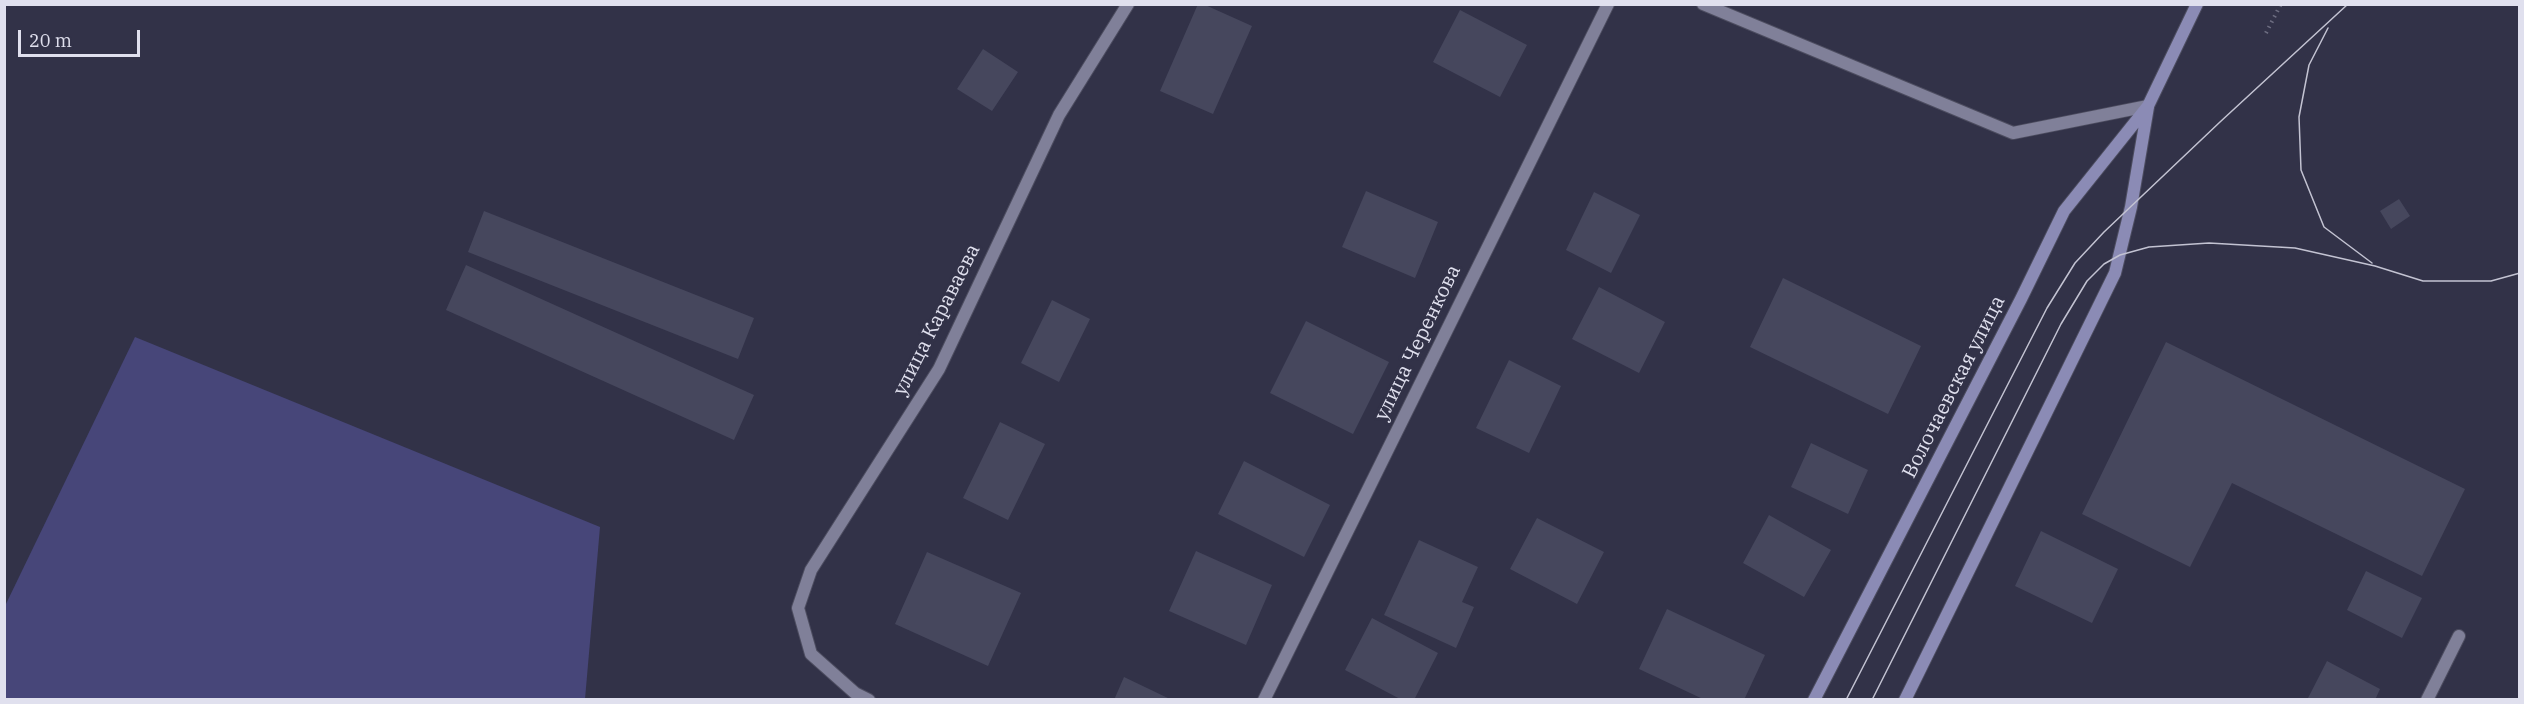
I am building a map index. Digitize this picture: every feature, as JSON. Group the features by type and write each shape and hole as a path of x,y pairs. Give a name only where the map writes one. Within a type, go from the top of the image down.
{"main road":[{"name":"Волочаевская улица","path":"1814,699 2022,299 2064,211 2148,106 2197,4"},
{"name":"Волочаевская улица","path":"1905,699 2115,273 2131,207 2148,106"}],"street":[{"name":"улица Караваева","path":"869,699 855,693 811,654 798,608 812,570 939,369 1059,115 1128,4"},
{"name":"улица Черенкова","path":"1264,699 1608,4"},
{"path":"1703,4 2013,133 2148,106"},
{"path":"2427,699 2459,636"}],"path":[{"path":"2266,33 2281,4"}],"shaded area":[{"path":"135,337 600,527 585,699 5,699 5,606"}],"building":[{"path":"1198,4 1203,4 1252,26 1213,114 1160,91"},
{"path":"1460,10 1527,45 1500,97 1433,62"},
{"path":"983,49 1018,72 992,111 957,89"},
{"path":"1366,191 1438,222 1415,278 1342,247"},
{"path":"1594,192 1640,215 1611,273 1566,250"},
{"path":"2399,199 2410,216 2391,229 2380,211"},
{"path":"484,211 754,318 738,359 468,252"},
{"path":"466,265 754,395 734,440 446,310"},
{"path":"1783,278 1921,346 1888,414 1750,347"},
{"path":"1599,287 1665,322 1639,373 1572,339"},
{"path":"1052,300 1090,319 1059,382 1021,363"},
{"path":"1306,321 1389,362 1353,434 1270,393"},
{"path":"2166,342 2465,489 2422,576 2232,483 2190,567 2082,514"},
{"path":"1509,360 1561,386 1529,453 1476,428"},
{"path":"1000,422 1045,444 1008,520 963,498"},
{"path":"1811,443 1868,470 1848,514 1791,487"},
{"path":"1244,461 1330,505 1304,557 1218,514"},
{"path":"1769,515 1831,550 1804,597 1743,563"},
{"path":"1537,518 1604,552 1577,604 1510,569"},
{"path":"2041,531 2118,569 2092,623 2015,586"},
{"path":"1419,540 1478,567 1462,602 1474,607 1456,648 1384,615"},
{"path":"1196,551 1272,585 1246,645 1169,611"},
{"path":"927,552 1021,593 988,666 895,624"},
{"path":"2366,571 2422,598 2402,638 2347,610"},
{"path":"1667,609 1765,655 1744,700 1705,700 1639,669"},
{"path":"1372,618 1438,653 1414,700 1402,700 1345,670"},
{"path":"2327,661 2380,689 2375,700 2307,700"},
{"path":"1124,677 1172,700 1114,700"}],"tram line":[{"path":"1846,700 2047,308 2075,263 2104,232 2348,4"},
{"path":"2328,28 2309,65 2299,117 2301,170 2324,227 2372,263"},
{"path":"1872,700 2061,324 2087,281 2104,264 2120,255 2149,247 2209,243 2295,248 2375,266 2423,281 2491,281 2520,273"}]}
